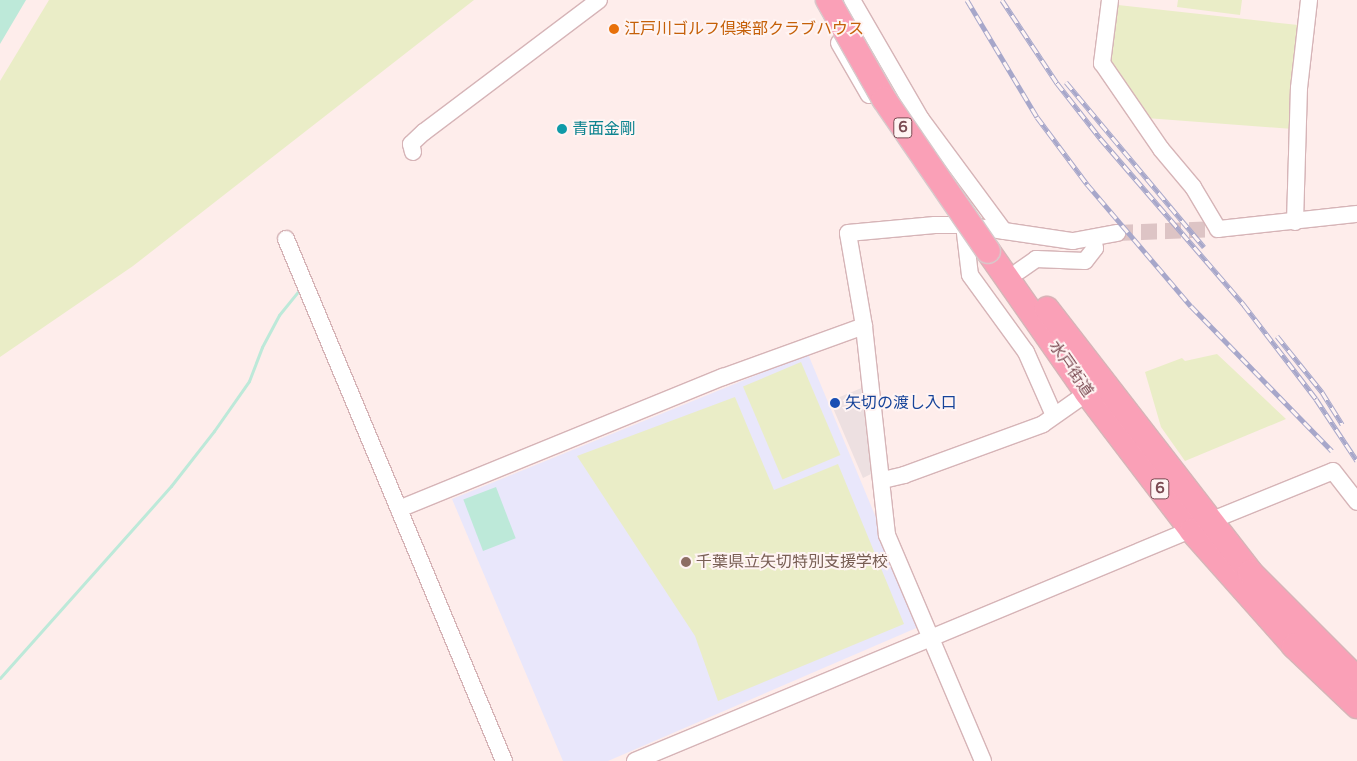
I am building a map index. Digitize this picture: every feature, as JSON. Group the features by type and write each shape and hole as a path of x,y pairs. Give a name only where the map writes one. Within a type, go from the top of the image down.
{"highway":[{"name":"水戸街道","path":"828,0 884,100 997,242 1244,566 1357,679"},
{"name":"水戸街道","path":"841,0 892,93 997,242 1087,393 1192,531 1234,581 1294,646 1357,706"}],"street":[{"path":"413,152 411,144 424,132 599,0"},
{"path":"816,0 856,74 961,225 970,275 1026,352 1052,411"},
{"path":"852,0 921,119 997,242"},
{"path":"1110,0 1102,63 1161,149 1193,187 1218,229 1357,214"},
{"path":"1295,222 1299,88 1309,0"},
{"path":"983,761 887,535 883,480 864,326 848,233 961,225 997,242 1073,241 1117,233"},
{"path":"1019,271 1036,259 1085,261 1095,248 1092,238"},
{"path":"286,239 504,761"},
{"path":"399,509 723,377 864,326"},
{"path":"883,480 904,476 1043,424 1087,393"},
{"path":"1215,519 1333,471 1357,502"},
{"path":"636,761 1183,533"}],"shaded area":[{"path":"0,0 26,0 0,44"},
{"path":"49,0 474,0 133,266 0,357 0,81"},
{"path":"1178,0 1242,0 1240,15 1177,7"},
{"path":"1118,5 1298,25 1293,129 1146,118 1111,62"},
{"name":"千葉県立矢切特別支援学校","path":"808,354 921,626 608,761 563,761 452,499"},
{"path":"1217,354 1286,419 1185,461 1161,427 1145,372 1182,358 1185,361"},
{"path":"801,362 840,455 782,480 743,387"},
{"path":"864,387 875,472 863,478 830,401"},
{"path":"735,397 774,490 838,464 904,624 718,701 695,636 577,456"},
{"path":"496,487 516,538 483,551 463,500"}],"waterway":[{"path":"0,678 171,486 214,431 249,381 262,347 279,315 300,289"}],"tunnel":[{"path":"1117,233 1218,229"}],"railway":[{"path":"967,0 1037,117 1087,184 1191,306 1332,451"},
{"path":"1002,0 1057,83 1100,138 1244,305 1316,399 1357,461"},
{"path":"1066,82 1204,247"},
{"path":"1277,336 1322,392 1342,424"}],"place":[{"name":"江戸川ゴルフ倶楽部クラブハウス","path":"614,29"},
{"name":"青面金剛","path":"562,129"},
{"name":"矢切の渡し入口","path":"835,403"},
{"name":"千葉県立矢切特別支援学校","path":"686,562"}]}
